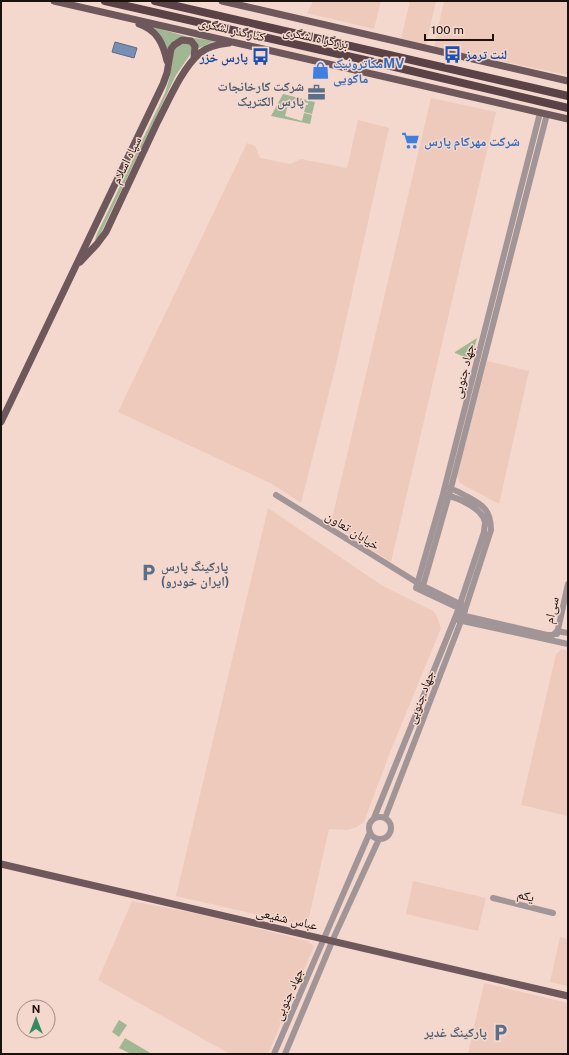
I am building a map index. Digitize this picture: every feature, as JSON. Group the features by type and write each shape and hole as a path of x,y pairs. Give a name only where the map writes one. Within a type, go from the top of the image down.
{"highway":[{"name":"بزرگراه لشگری","path":"105,1 378,63 549,103 568,109"},
{"name":"بزرگراه لشگری","path":"155,1 568,96"}],"main road":[{"name":"کنارگذر لشگری","path":"54,1 568,119"},
{"name":"کنارگذر لشگری","path":"222,1 568,81"},
{"path":"108,14 141,25 154,33 163,45 169,65"},
{"name":"سپاه اسلام","path":"1,422 163,84 169,65 171,49 182,40 191,42 194,46 194,58 165,107 106,232 75,268"},
{"path":"194,58 208,47 235,42"},
{"name":"عباس شفیعی","path":"1,862 568,992"},
{"name":"عباس شفیعی","path":"334,939 568,996"}],"street":[{"name":"جهاد جنوبی","path":"446,495 444,486 544,113"},
{"name":"جهاد جنوبی","path":"420,585 446,495 451,488 544,113"},
{"path":"444,486 451,488"},
{"name":"جهاد جنوبی","path":"385,818 491,530 491,520 488,512 481,504 451,488"},
{"name":"خیابان تعاون","path":"276,495 420,585"},
{"name":"جهاد جنوبی","path":"374,818 461,612 484,532 485,522 482,515 476,508 446,495"},
{"name":"سی‌ام","path":"555,642 568,584"},
{"path":"420,585 416,588 461,612 555,642 568,644"},
{"path":"461,612 547,635 553,635 557,631 568,633"},
{"path":"374,818 385,818 391,825 391,831 385,838 375,838 370,832 370,822 374,818"},
{"name":"جهاد جنوبی","path":"274,1054 370,832"},
{"name":"جهاد جنوبی","path":"284,1054 379,839"},
{"name":"یکم","path":"493,898 553,913"}],"shaded area":[{"path":"313,1 381,1 374,29 307,13"},
{"path":"410,1 436,1 426,45 401,39"},
{"path":"444,1 568,1 568,75 434,47"},
{"path":"431,98 496,112 391,562 331,523"},
{"path":"358,120 389,128 336,365 301,503 272,484 118,412 247,143 255,146 260,158 290,164 301,159 347,168"},
{"path":"487,361 529,371 499,504 460,483 457,475"},
{"path":"268,508 383,586 433,611 436,614 441,628 391,750 364,822 357,827 347,830 329,829 307,926 176,896"},
{"path":"562,649 568,651 568,816 521,805 556,654"},
{"path":"413,881 486,898 478,931 406,914"},
{"path":"132,901 204,915 307,941 314,946 268,1054 230,1054 98,980"},
{"path":"560,937 568,939 568,986 550,982"},
{"path":"484,983 568,1003 568,1054 468,1054"}],"green space":[{"path":"151,26 188,37 214,41 197,49 197,47 175,40 170,44 167,55"},
{"path":"179,43 190,43 193,47 192,52 176,75 97,241 95,240 97,234 165,93 170,76 174,48"},
{"path":"283,94 315,102 312,114 304,112 308,103 303,102 302,104 289,101 285,116 302,121 304,113 312,115 310,124 271,116"},
{"path":"477,338 470,363 467,358 455,353 455,352"},
{"path":"119,1020 127,1025 119,1037 112,1032"},
{"path":"125,1038 152,1054 131,1054 119,1048"}],"water":[{"path":"115,42 137,48 134,58 112,52"}],"place":[{"name":"لنت ترمز","path":"453,54"},
{"name":"پارس خزر","path":"261,57"},
{"name":"مکاترونیکMV ماکویی","path":"320,70"},
{"name":"شرکت کارخانجات پارس الکتریک","path":"317,93"},
{"name":"شرکت مهرکام پارس","path":"411,141"},
{"name":"پارکینگ پارس (ایران خودرو)","path":"148,573"},
{"name":"پارکینگ غدیر","path":"500,1032"}]}
